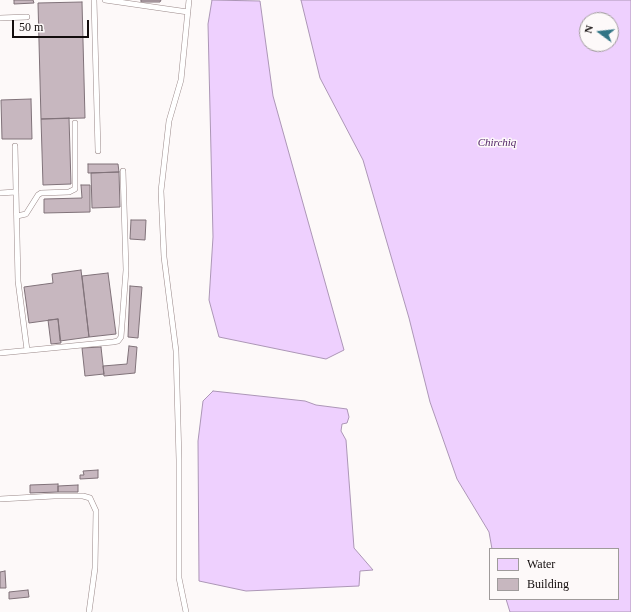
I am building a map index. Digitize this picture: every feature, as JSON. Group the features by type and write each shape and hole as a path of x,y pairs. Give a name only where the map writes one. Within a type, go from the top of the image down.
{"lane":[{"path":"94,0 98,151"},
{"path":"105,0 188,12"},
{"path":"186,612 179,578 179,460 176,351 164,257 161,191 169,121 181,80 189,0"},
{"path":"0,18 27,17"},
{"path":"17,216 26,214 38,195 41,193 69,192 75,189 75,123"},
{"path":"15,146 18,281 27,350"},
{"path":"0,353 113,342 118,341 121,337 126,270 123,171"},
{"path":"0,193 16,192"},
{"path":"0,499 54,496 83,496 90,498 96,511 95,568 89,612"}],"water":[{"path":"212,0 260,1 273,96 344,350 326,359 219,337 209,300 213,237 208,24"},
{"name":"Chirchiq","path":"301,0 631,0 631,612 510,612 506,600 619,600 619,548 492,548 489,532 457,479 430,402 409,318 363,160 320,78"},
{"path":"213,391 305,401 316,405 347,409 349,417 347,423 342,424 341,431 346,440 354,548 373,570 360,571 359,586 246,591 199,581 198,441 203,401"}],"building":[{"path":"14,0 33,0 34,3 14,4"},
{"path":"141,0 161,0 160,2 141,2"},
{"path":"82,2 85,118 41,119 38,3"},
{"path":"31,99 32,139 2,139 1,100"},
{"path":"69,118 71,184 43,185 41,119"},
{"path":"88,164 118,164 119,172 88,173"},
{"path":"119,172 120,207 92,208 91,173"},
{"path":"81,185 90,185 90,212 44,213 44,199 82,198"},
{"path":"131,220 146,220 145,240 130,239"},
{"path":"81,270 89,337 60,341 58,319 29,323 24,287 53,283 52,274"},
{"path":"108,273 116,334 89,337 82,276"},
{"path":"130,286 142,287 138,338 128,337"},
{"path":"58,319 61,343 51,344 48,320"},
{"path":"129,346 137,347 135,373 104,376 103,366 127,364"},
{"path":"101,347 104,374 85,376 82,348"},
{"path":"98,470 98,478 80,479 80,475 84,475 83,471"},
{"path":"58,484 58,492 30,493 30,485"},
{"path":"78,485 78,492 58,492 58,486"},
{"path":"5,571 6,588 0,588 0,572"},
{"path":"28,590 29,597 9,599 9,592"}]}
